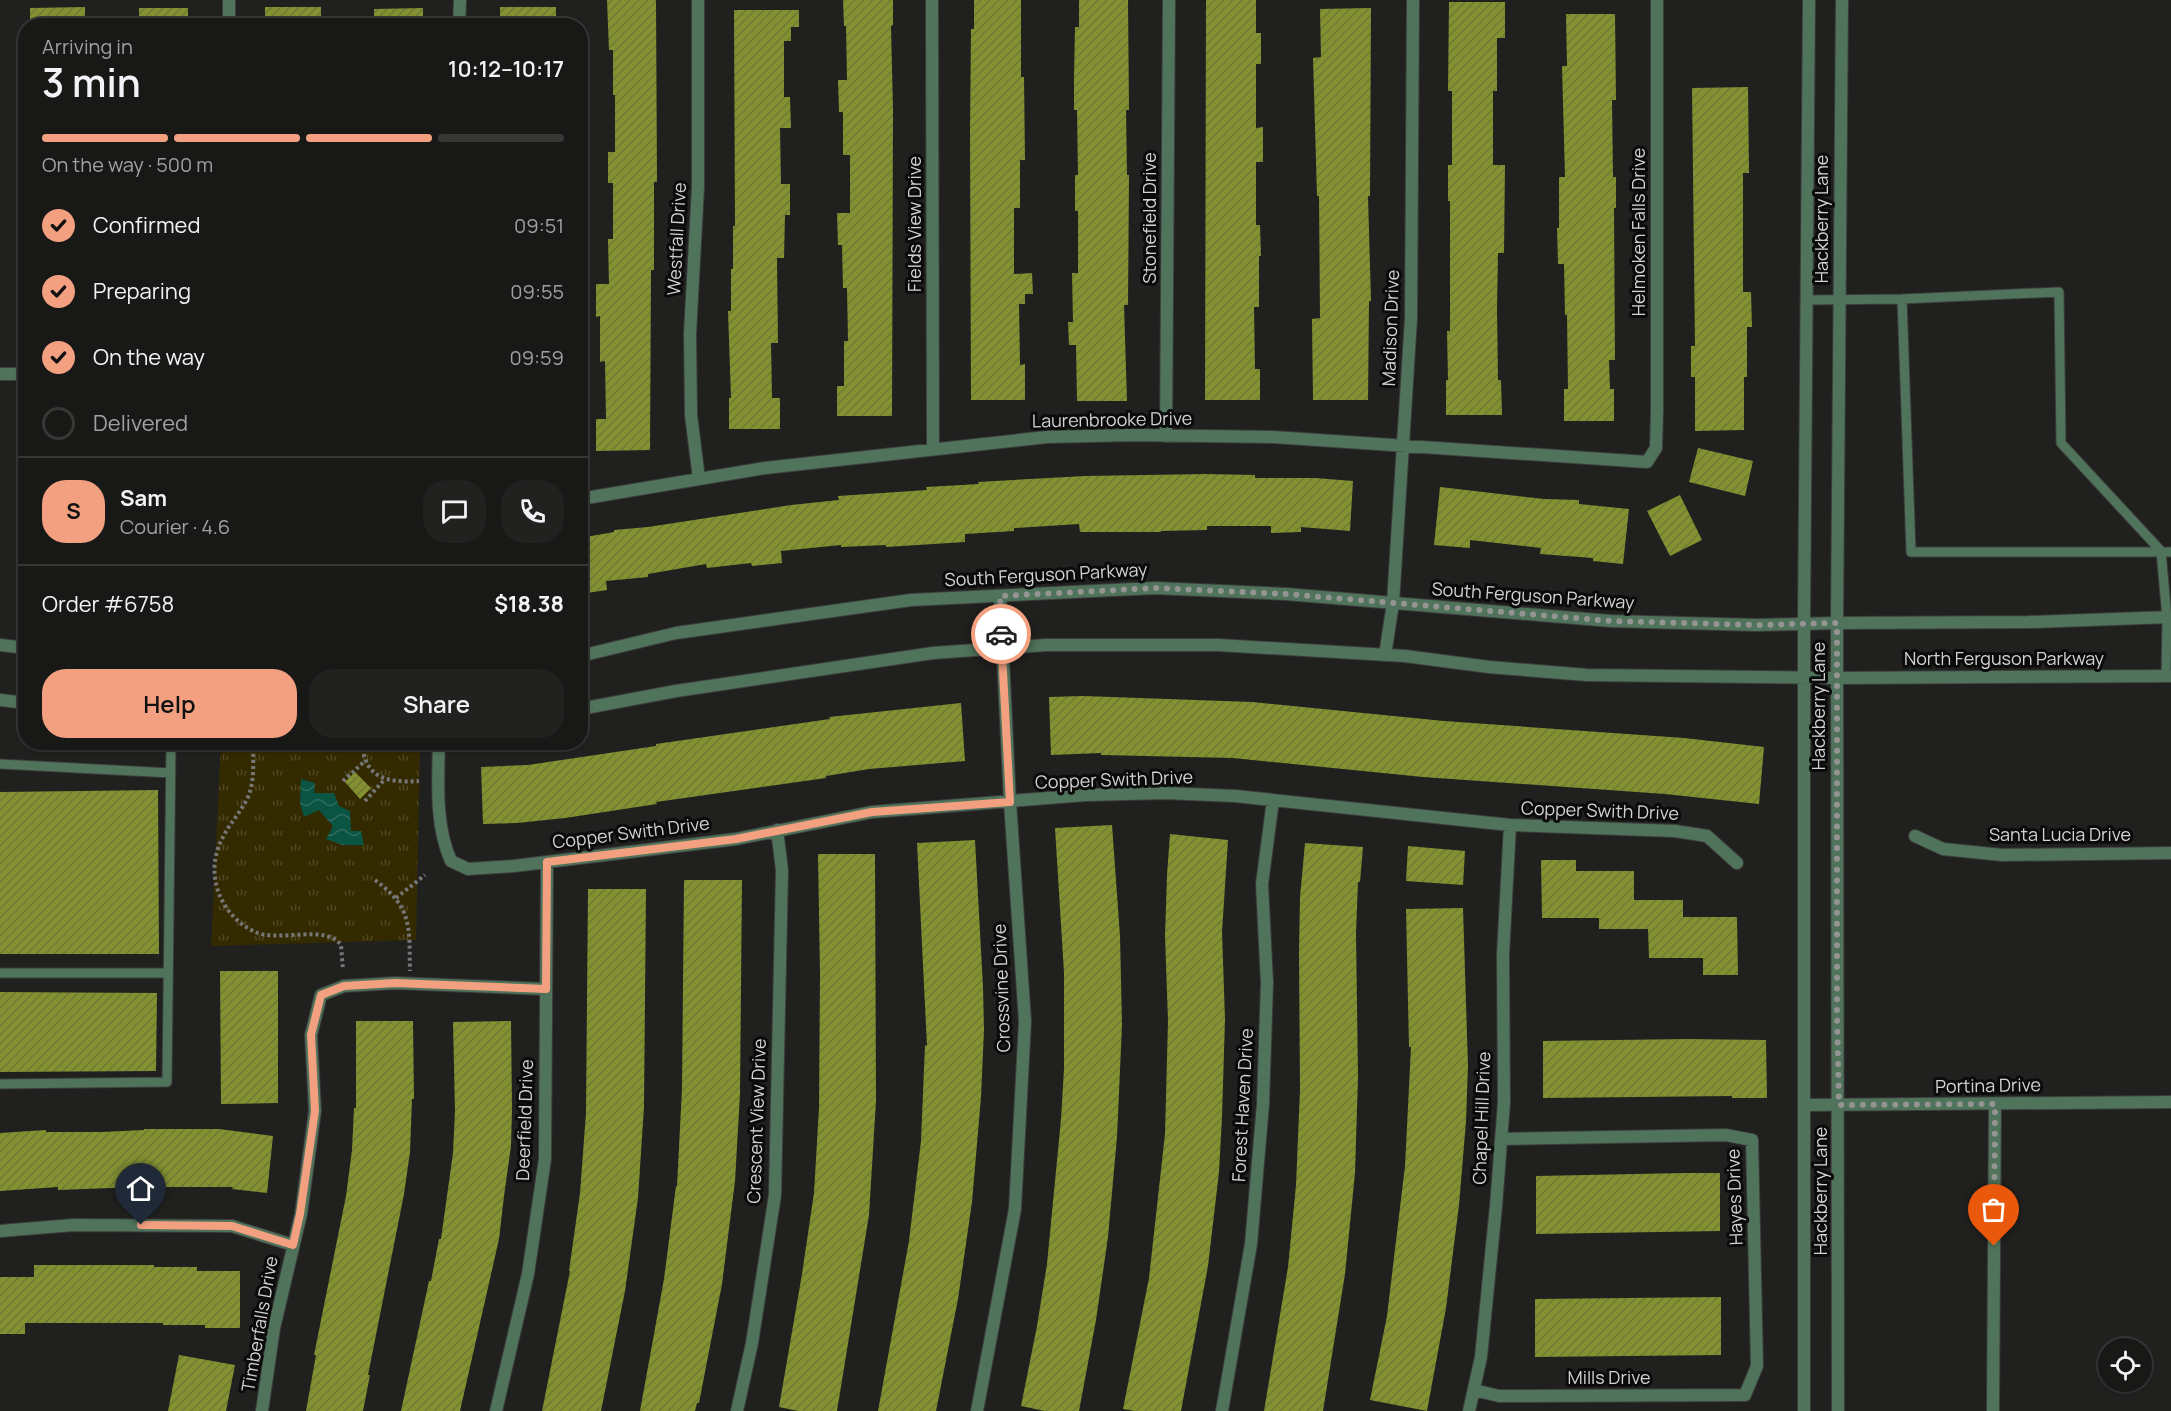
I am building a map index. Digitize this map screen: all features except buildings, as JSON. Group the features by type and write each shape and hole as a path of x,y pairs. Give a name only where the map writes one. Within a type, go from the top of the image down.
{"street":[{"path":"229,0 229,18"},
{"path":"459,0 459,18"},
{"name":"Westfall Drive","path":"698,0 698,187 690,334 691,415 699,479"},
{"name":"Fields View Drive","path":"932,0 933,448"},
{"name":"Stonefield Drive","path":"1166,436 1169,0"},
{"name":"Madison Drive","path":"1385,655 1393,603 1411,318 1413,0"},
{"name":"Helmoken Falls Drive","path":"1647,462 1656,448 1657,410 1657,0"},
{"name":"Hackberry Lane","path":"1804,1411 1804,623 1809,0"},
{"name":"Hackberry Lane","path":"1838,1411 1837,623 1842,0"},
{"path":"0,374 18,374"},
{"name":"Laurenbrooke Drive","path":"588,498 765,468 1047,437 1274,437 1647,462"},
{"name":"South Ferguson Parkway","path":"588,654 676,633 911,600 1155,588 1286,594 1611,621 1756,625 1837,623"},
{"name":"Crossvine Drive","path":"977,1411 1015,1209 1025,1021 1010,802 1000,596"},
{"name":"North Ferguson Parkway","path":"1837,623 2029,622 2169,617"},
{"path":"0,645 18,647"},
{"path":"588,708 676,691 933,653 1046,645 1218,645 1385,655 1587,675 1804,676"},
{"name":"North Ferguson Parkway","path":"1804,676 1837,678 2168,676"},
{"path":"0,700 18,702"},
{"name":"Copper Swith Drive","path":"439,750 438,783 443,845 451,861 468,869 547,862 736,839 872,812 1086,795 1165,793 1273,800 1510,825 1675,831 1707,836 1737,863"},
{"name":"Forest Haven Drive","path":"1222,1411 1251,1244 1261,1128 1267,983 1263,884 1273,800"},
{"name":"Chapel Hill Drive","path":"1469,1411 1481,1357 1504,1102 1503,955 1510,825"},
{"name":"Crescent View Drive","path":"737,1411 752,1343 775,1195 782,870 777,830"},
{"name":"Santa Lucia Drive","path":"1915,836 1943,849 2002,855 2171,853"},
{"name":"Deerfield Drive","path":"496,1411 528,1274 545,1159 547,862"},
{"name":"Timberfalls Drive","path":"262,1411 274,1328 300,1214 315,1111 311,1035 321,995 344,986 395,983 546,989"},
{"name":"Portina Drive","path":"1805,1105 2171,1102"},
{"path":"1993,1411 1995,1104"},
{"name":"Hayes Drive","path":"1501,1139 1726,1135 1752,1140 1757,1366 1745,1395"},
{"path":"0,1231 73,1225 232,1226 293,1245"},
{"name":"Mills Drive","path":"1474,1390 1499,1396 1745,1395"}],"lane":[{"path":"1807,300 1840,301 2059,292 2061,443 2166,551 2169,617 2168,676"},
{"path":"1902,299 1911,552 2166,551"},
{"path":"0,1084 167,1082 171,750"},
{"path":"0,764 171,773"},
{"path":"0,972 168,973"}],"path":[{"path":"253,750 252,781 248,796 223,836 214,860 217,891 231,915 252,931 277,937 308,935 332,937 341,945 343,970"},
{"path":"364,750 365,761 374,772 385,779 395,782 419,781"},
{"path":"343,781 365,761"},
{"path":"365,801 385,779"},
{"path":"396,898 425,875"},
{"path":"375,880 396,898 408,921 410,971"}],"green space":[{"path":"221,750 420,750 416,940 211,946"}],"water":[{"path":"301,779 315,783 314,793 334,793 339,806 350,811 351,831 361,831 364,845 342,845 326,839 333,826 319,810 304,817 300,803"}],"way so far":[{"path":"1001,634 1000,596 1155,588 1286,594 1611,621 1756,625 1837,623 1839,1105 1995,1104 1994,1246"}],"route":[{"path":"141,1225 232,1226 293,1245 300,1214 315,1111 311,1035 321,995 344,986 395,983 546,989 547,862 736,839 872,812 1010,802 1001,634"}]}
